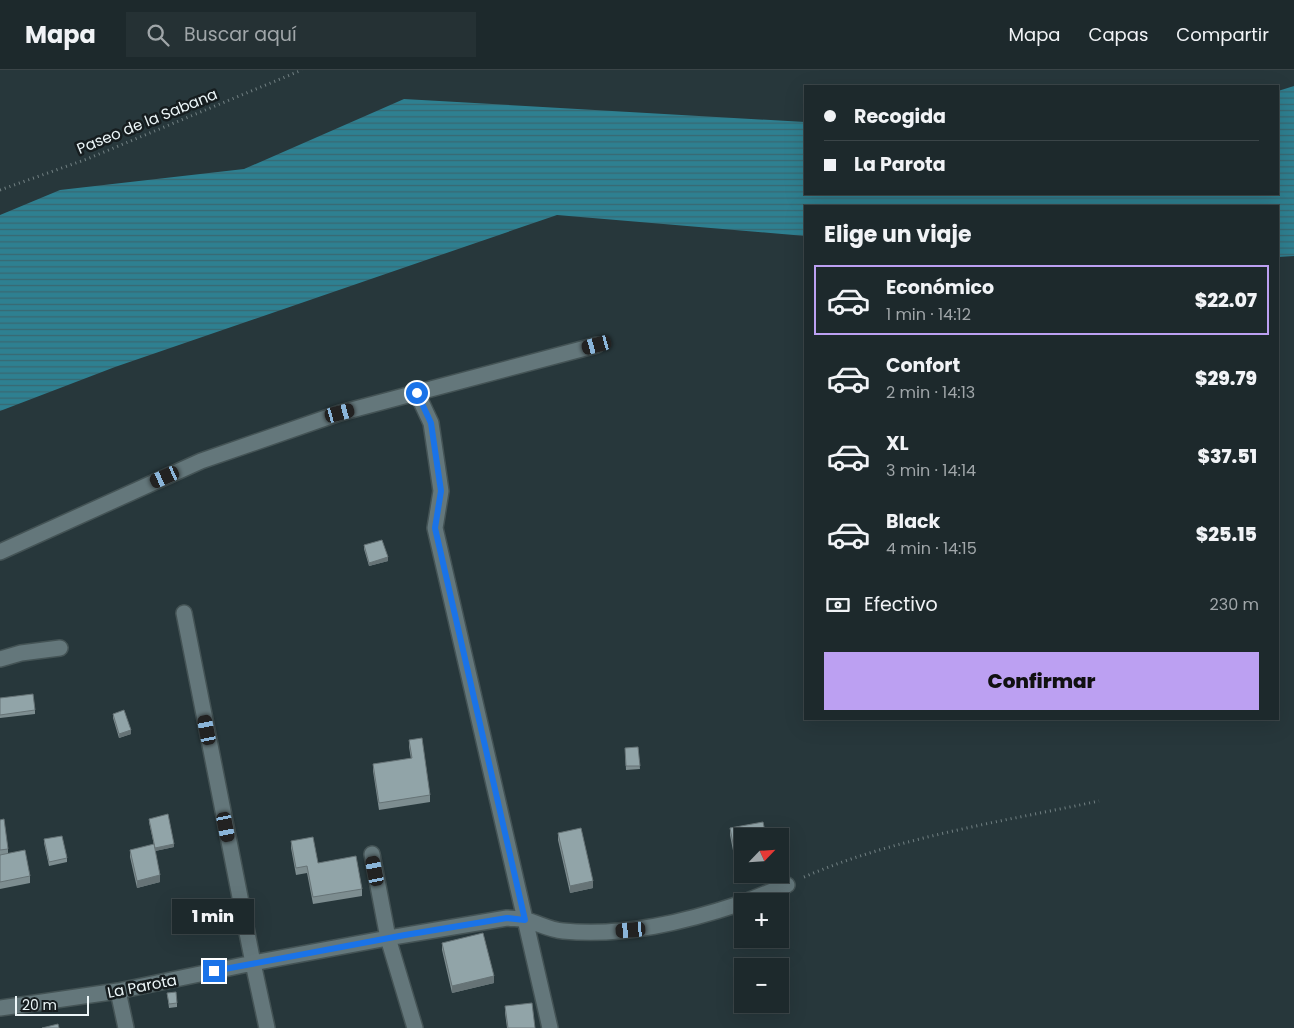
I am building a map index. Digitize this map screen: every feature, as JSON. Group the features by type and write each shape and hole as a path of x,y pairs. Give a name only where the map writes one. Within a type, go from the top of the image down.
{"street":[{"path":"0,552 200,461 340,413 597,345"},
{"path":"417,393 431,423 441,491 435,528 550,1028"},
{"path":"184,613 267,1028"},
{"path":"0,659 21,653 60,648"},
{"path":"372,854 388,938 415,1028"},
{"path":"768,893 787,885"},
{"name":"La Parota","path":"0,1008 118,991 253,963 507,918 525,920 560,931 595,933 649,928 707,915 734,906"},
{"path":"118,991 126,1028"}],"path":[{"name":"Paseo de la Sabana","path":"0,190 87,159 302,70"},
{"path":"787,885 834,864 894,845 1099,801"}],"water":[{"path":"1294,86 1294,256 1279,257 1279,205 804,205 804,236 557,215 115,367 0,411 0,215 60,190 244,169 404,99 804,122 804,195 1279,195 1279,91"}],"building":[{"path":"382,540 388,557 369,563 364,545"},
{"path":"33,694 35,710 0,715 0,698"},
{"path":"124,710 131,730 119,734 113,714"},
{"path":"422,738 430,795 379,803 373,764 412,758 409,740"},
{"path":"638,747 640,766 626,766 625,748"},
{"path":"168,814 174,844 155,848 149,819"},
{"path":"4,819 8,849 0,850 0,820"},
{"path":"763,822 764,828 734,828 734,849 730,828"},
{"path":"581,828 593,881 570,886 558,833"},
{"path":"62,836 67,858 49,862 44,839"},
{"path":"313,837 318,863 356,856 362,889 313,897 307,866 296,868 291,841"},
{"path":"154,844 160,875 137,881 130,850"},
{"path":"25,850 30,876 0,882 0,855"},
{"path":"483,933 494,976 452,986 442,943"},
{"path":"176,992 177,1003 169,1004 167,993"},
{"path":"532,1003 535,1028 508,1028 505,1006"},
{"path":"58,1024 59,1028 42,1028"}],"route":[{"path":"214,971 507,918 525,920 435,528 441,491 431,423 417,393"}]}
